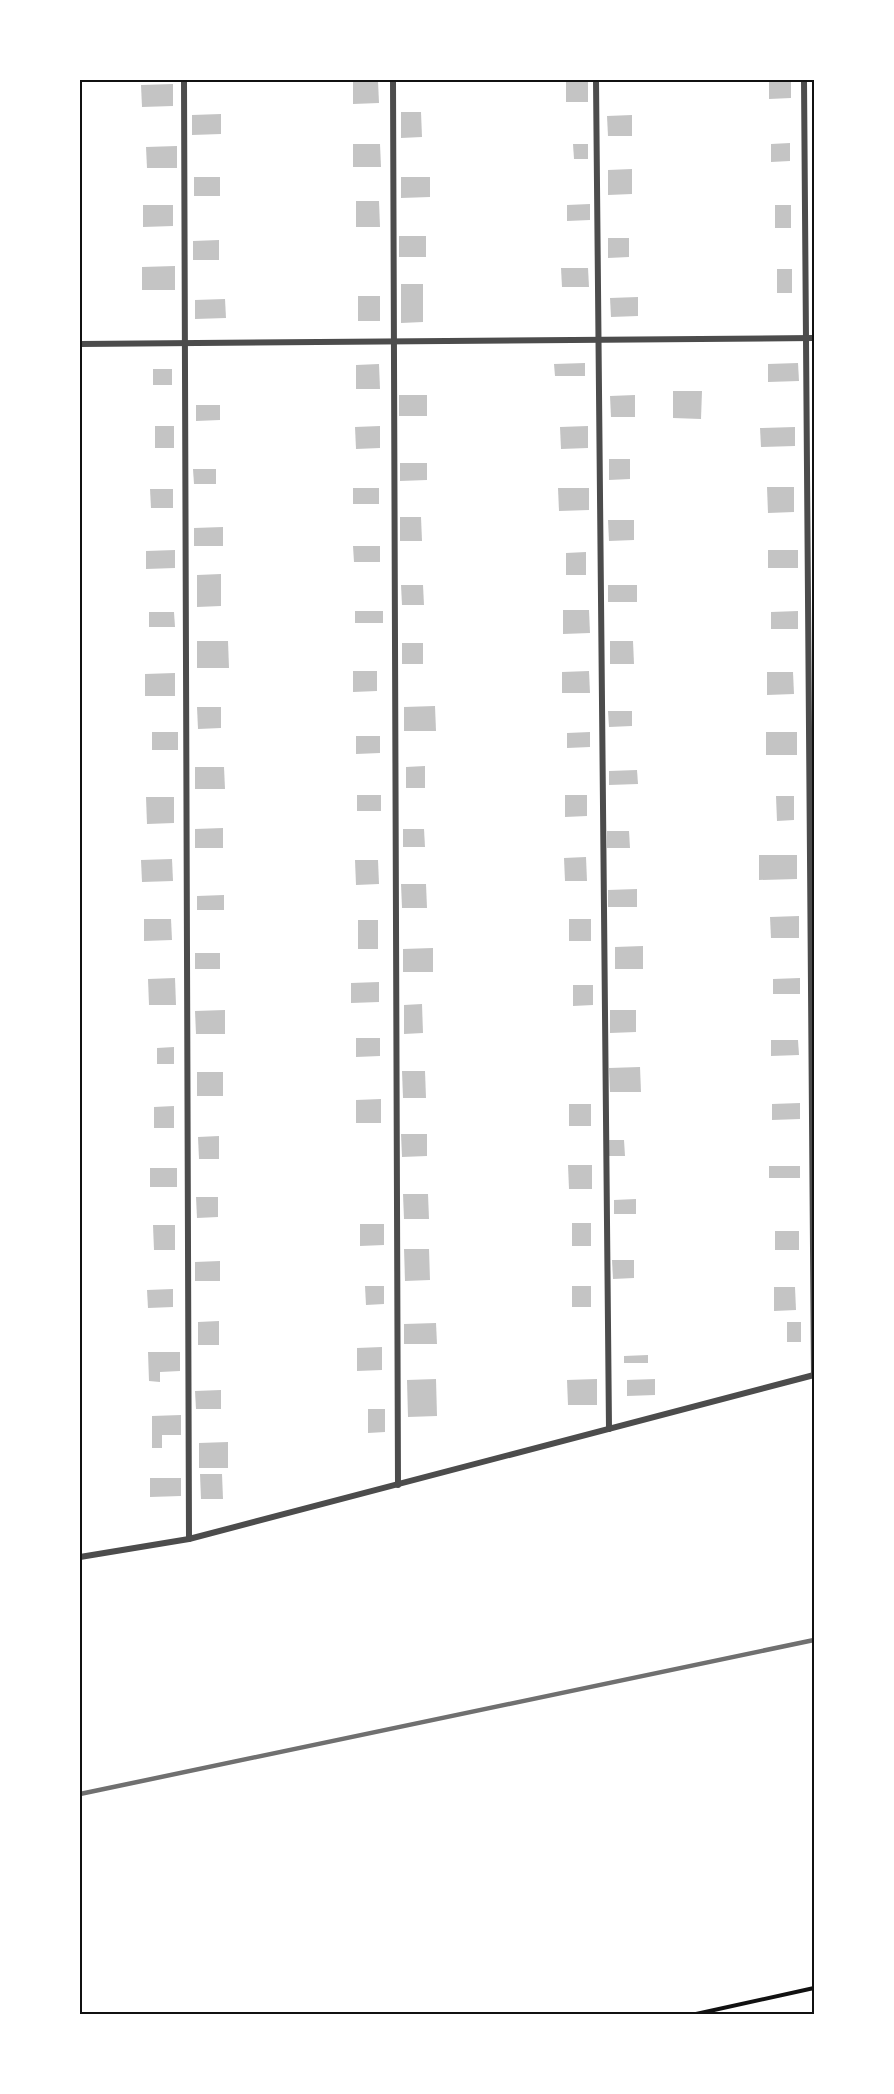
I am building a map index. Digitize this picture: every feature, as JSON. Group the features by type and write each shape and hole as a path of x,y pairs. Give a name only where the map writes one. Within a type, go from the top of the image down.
{"street":[{"path":"184,80 189,1539"},
{"path":"393,80 398,1485"},
{"path":"596,80 609,1429"},
{"path":"80,1557 189,1539 814,1375 804,80"},
{"path":"80,344 814,338"}],"path":[{"path":"696,2014 814,1988"}],"building":[{"path":"791,80 791,98 769,99 769,81"},
{"path":"353,81 378,81 379,103 353,104"},
{"path":"588,81 588,102 566,102 566,82"},
{"path":"173,84 173,106 142,107 141,85"},
{"path":"401,112 421,112 422,137 401,138"},
{"path":"221,114 221,134 192,135 192,115"},
{"path":"632,115 632,136 608,136 607,116"},
{"path":"790,143 790,161 771,162 771,144"},
{"path":"353,144 380,144 381,167 353,167"},
{"path":"573,144 588,144 588,159 574,159"},
{"path":"177,146 177,168 147,168 146,147"},
{"path":"632,169 632,194 608,195 608,170"},
{"path":"194,177 220,177 220,196 194,196"},
{"path":"401,177 430,177 430,197 401,198"},
{"path":"356,201 379,201 380,227 356,227"},
{"path":"590,204 590,220 567,221 567,205"},
{"path":"143,205 173,205 173,226 143,227"},
{"path":"775,205 791,205 791,228 775,228"},
{"path":"399,236 426,236 426,257 399,257"},
{"path":"608,238 629,238 629,257 608,258"},
{"path":"219,240 219,260 193,260 193,241"},
{"path":"175,266 175,290 142,290 142,267"},
{"path":"561,268 588,268 589,287 562,287"},
{"path":"777,269 792,269 792,293 777,293"},
{"path":"401,284 423,284 423,322 401,323"},
{"path":"358,296 380,296 380,321 358,321"},
{"path":"638,297 638,316 611,317 610,298"},
{"path":"225,299 226,318 195,319 195,300"},
{"path":"585,363 585,376 555,376 554,364"},
{"path":"798,363 799,381 768,382 768,364"},
{"path":"379,364 380,389 356,389 356,365"},
{"path":"153,369 172,369 172,385 153,385"},
{"path":"673,391 702,391 701,419 673,418"},
{"path":"399,395 427,395 427,416 399,416"},
{"path":"635,395 635,417 611,417 610,396"},
{"path":"196,405 220,405 220,420 196,421"},
{"path":"155,426 174,426 174,448 155,448"},
{"path":"380,426 380,448 356,449 355,427"},
{"path":"588,426 588,448 561,449 560,427"},
{"path":"795,427 795,446 761,447 760,428"},
{"path":"609,459 630,459 630,479 609,480"},
{"path":"400,463 427,463 427,480 400,481"},
{"path":"193,469 216,469 216,484 194,484"},
{"path":"767,487 794,487 794,512 768,513"},
{"path":"353,488 379,488 379,504 353,504"},
{"path":"558,488 589,488 589,510 559,511"},
{"path":"150,489 173,489 173,508 151,508"},
{"path":"400,517 421,517 422,541 400,541"},
{"path":"608,520 634,520 634,540 609,541"},
{"path":"223,527 223,546 194,546 194,528"},
{"path":"353,546 380,546 380,562 354,562"},
{"path":"175,550 175,568 146,569 146,551"},
{"path":"768,550 798,550 798,568 768,568"},
{"path":"586,552 586,575 566,575 566,553"},
{"path":"221,574 221,606 197,607 197,575"},
{"path":"401,585 423,585 424,605 402,605"},
{"path":"608,585 637,585 637,602 608,602"},
{"path":"563,610 589,610 590,633 563,634"},
{"path":"355,611 383,611 383,623 355,623"},
{"path":"798,611 798,629 771,629 771,612"},
{"path":"149,612 174,612 175,627 149,627"},
{"path":"197,641 228,641 229,668 197,668"},
{"path":"610,641 633,641 634,664 610,664"},
{"path":"402,643 423,643 423,664 402,664"},
{"path":"353,671 377,671 377,691 353,692"},
{"path":"589,671 590,693 562,693 562,672"},
{"path":"767,672 793,672 794,694 767,695"},
{"path":"175,673 175,696 145,696 145,674"},
{"path":"435,706 436,731 404,731 404,707"},
{"path":"197,707 221,707 221,728 198,729"},
{"path":"608,711 632,711 632,726 609,727"},
{"path":"152,732 178,732 178,750 152,750"},
{"path":"590,732 590,747 567,748 567,733"},
{"path":"766,732 797,732 797,755 766,755"},
{"path":"356,736 380,736 380,753 356,754"},
{"path":"425,766 425,788 406,788 406,767"},
{"path":"195,767 224,767 225,789 195,789"},
{"path":"637,770 638,784 609,785 609,771"},
{"path":"357,795 381,795 381,811 357,811"},
{"path":"565,795 587,795 587,816 565,817"},
{"path":"776,796 794,796 794,820 777,821"},
{"path":"146,797 174,797 174,823 147,824"},
{"path":"223,828 223,848 195,848 195,829"},
{"path":"403,829 424,829 425,847 403,847"},
{"path":"607,831 629,831 630,848 607,848"},
{"path":"759,855 797,855 797,879 759,880"},
{"path":"586,857 587,881 565,881 564,858"},
{"path":"172,859 173,881 142,882 141,860"},
{"path":"355,860 378,860 379,884 356,885"},
{"path":"401,884 426,884 427,908 402,908"},
{"path":"637,889 637,907 608,907 608,890"},
{"path":"224,895 224,910 197,910 197,896"},
{"path":"799,916 799,938 771,938 770,917"},
{"path":"144,919 171,919 172,940 144,941"},
{"path":"569,919 591,919 591,941 569,941"},
{"path":"358,920 378,920 378,949 358,949"},
{"path":"643,946 643,969 615,969 615,947"},
{"path":"433,948 433,972 403,972 403,949"},
{"path":"195,953 220,953 220,969 195,969"},
{"path":"175,978 176,1005 149,1005 148,979"},
{"path":"800,978 800,994 773,994 773,979"},
{"path":"379,982 379,1002 351,1003 351,983"},
{"path":"573,985 593,985 593,1005 573,1006"},
{"path":"422,1004 423,1033 404,1034 404,1005"},
{"path":"225,1010 225,1034 196,1034 195,1011"},
{"path":"610,1010 636,1010 636,1032 610,1033"},
{"path":"356,1038 380,1038 380,1056 356,1057"},
{"path":"771,1040 798,1040 799,1055 771,1056"},
{"path":"174,1047 174,1064 157,1064 157,1048"},
{"path":"640,1067 641,1092 610,1092 609,1068"},
{"path":"402,1071 425,1071 426,1098 403,1098"},
{"path":"197,1072 223,1072 223,1096 197,1096"},
{"path":"381,1099 381,1123 356,1123 356,1100"},
{"path":"800,1103 800,1119 772,1120 772,1104"},
{"path":"569,1104 591,1104 591,1126 569,1126"},
{"path":"174,1106 174,1128 154,1128 154,1107"},
{"path":"401,1134 427,1134 427,1156 402,1157"},
{"path":"219,1136 219,1159 199,1159 198,1137"},
{"path":"608,1140 624,1140 625,1156 609,1156"},
{"path":"568,1165 592,1165 592,1189 569,1189"},
{"path":"769,1166 800,1166 800,1178 769,1178"},
{"path":"150,1168 177,1168 177,1187 150,1187"},
{"path":"403,1194 428,1194 429,1219 404,1219"},
{"path":"196,1197 218,1197 218,1217 197,1218"},
{"path":"636,1199 636,1214 614,1214 614,1200"},
{"path":"572,1223 591,1223 591,1246 572,1246"},
{"path":"360,1224 384,1224 384,1245 360,1246"},
{"path":"153,1225 175,1225 175,1250 154,1250"},
{"path":"775,1231 799,1231 799,1250 775,1250"},
{"path":"404,1249 429,1249 430,1280 405,1281"},
{"path":"612,1260 634,1260 634,1278 613,1279"},
{"path":"220,1261 220,1281 195,1281 195,1262"},
{"path":"365,1286 384,1286 384,1304 366,1305"},
{"path":"572,1286 591,1286 591,1307 572,1307"},
{"path":"774,1287 795,1287 796,1310 774,1311"},
{"path":"173,1289 173,1307 148,1308 147,1290"},
{"path":"219,1321 219,1345 198,1345 198,1322"},
{"path":"787,1322 801,1322 801,1342 787,1342"},
{"path":"436,1323 437,1344 404,1344 404,1324"},
{"path":"382,1347 382,1370 357,1371 357,1348"},
{"path":"148,1352 180,1352 180,1371 160,1372 160,1382 149,1381"},
{"path":"648,1355 648,1363 624,1363 624,1356"},
{"path":"436,1379 437,1416 408,1417 407,1380"},
{"path":"597,1379 597,1405 568,1405 567,1380"},
{"path":"655,1379 655,1395 627,1396 627,1380"},
{"path":"221,1390 221,1409 196,1409 195,1391"},
{"path":"368,1409 385,1409 385,1432 368,1433"},
{"path":"181,1415 181,1435 162,1435 162,1448 152,1448 152,1416"},
{"path":"228,1442 228,1468 199,1468 199,1443"},
{"path":"200,1474 222,1474 223,1499 201,1499"},
{"path":"150,1478 181,1478 181,1496 150,1497"}],"railway":[{"path":"80,1794 814,1640"}]}
